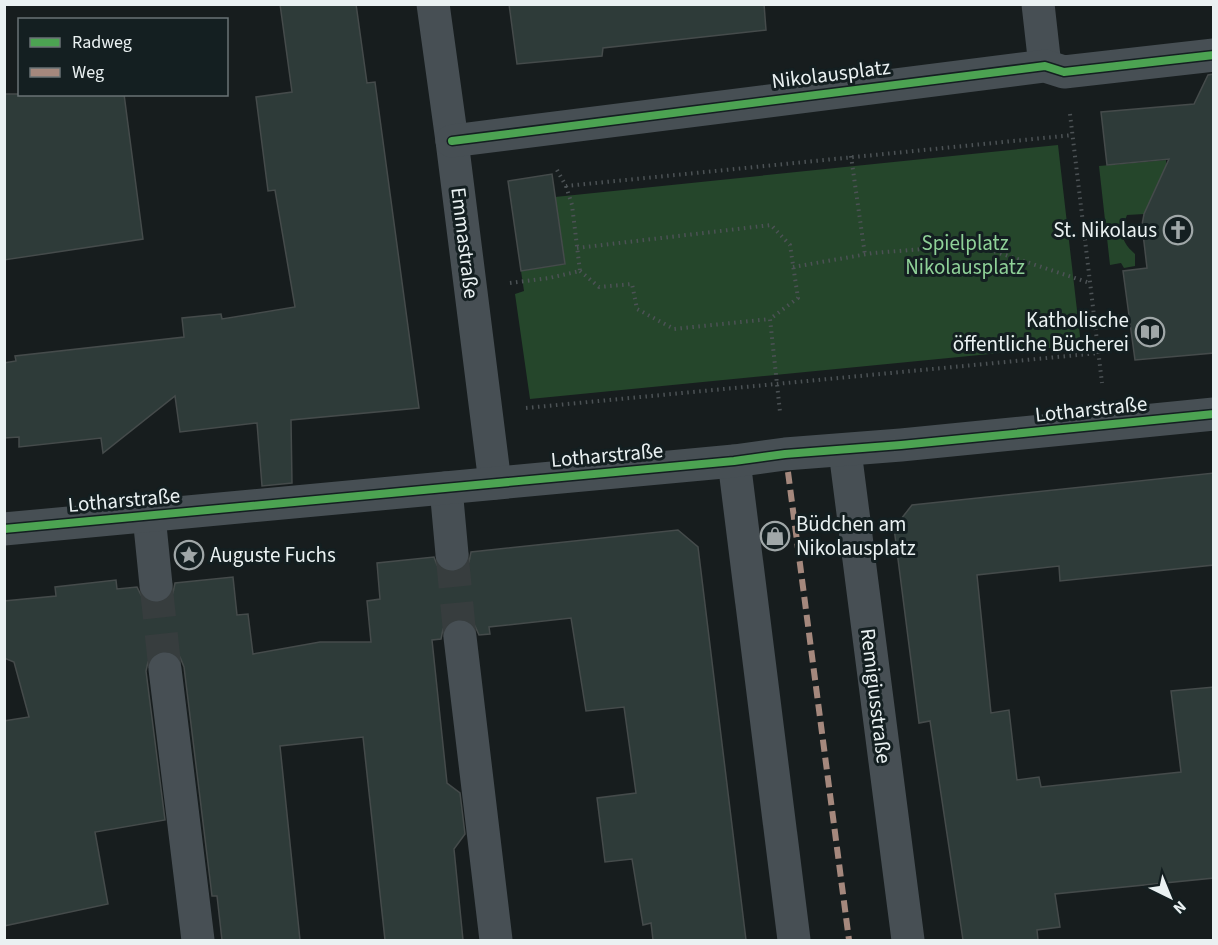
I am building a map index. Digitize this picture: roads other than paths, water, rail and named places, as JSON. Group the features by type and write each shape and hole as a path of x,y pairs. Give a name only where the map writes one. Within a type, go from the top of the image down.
{"street":[{"name":"Emmastraße","path":"433,4 452,141 511,481"},
{"path":"1038,4 1055,69"},
{"name":"Nikolausplatz","path":"452,141 1055,69 1214,56"},
{"name":"Lotharstraße","path":"4,530 1214,414"},
{"name":"Remigiusstraße","path":"845,451 908,940"},
{"path":"734,461 794,940"},
{"path":"446,488 452,554"},
{"path":"149,516 156,585"},
{"path":"460,637 496,940"},
{"path":"165,669 198,940"}],"tunnel":[{"path":"452,554 460,637"},
{"path":"156,585 165,669"}],"place":[{"name":"St. Nikolaus","path":"1178,230"},
{"name":"Katholische öffentliche Bücherei","path":"1150,332"},
{"name":"Büdchen am Nikolausplatz","path":"775,536"},
{"name":"Auguste Fuchs","path":"189,555"}],"park label":[{"name":"Spielplatz Nikolausplatz","path":"965,255"}]}
